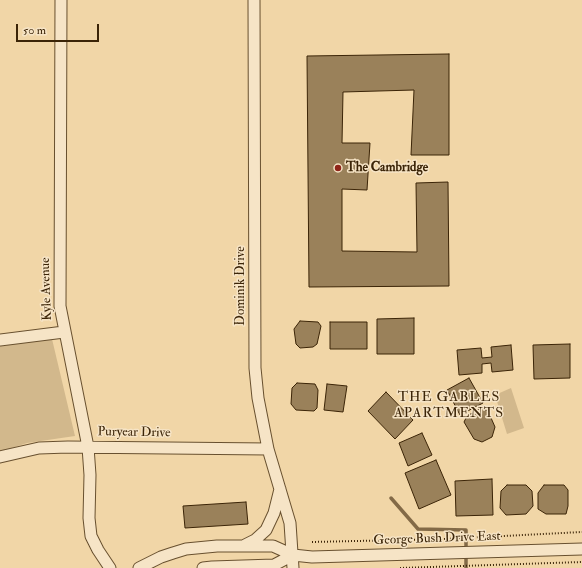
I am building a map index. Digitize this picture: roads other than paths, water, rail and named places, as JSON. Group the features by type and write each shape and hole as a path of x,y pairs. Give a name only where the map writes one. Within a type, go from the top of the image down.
{"street":[{"name":"Kyle Avenue","path":"61,0 60,306 88,447 91,536 110,568"},
{"name":"Dominik Drive","path":"254,0 256,368 258,398 268,449 290,522 293,568"},
{"path":"0,340 64,332"},
{"name":"Puryear Drive","path":"0,457 39,448 88,447 268,449"},
{"path":"245,546 255,540 266,530 274,513 280,489"},
{"name":"George Bush Drive East","path":"139,568 161,557 186,550 217,546 273,546 293,555 312,556 582,549"},
{"path":"203,568 274,565 293,555"}],"waterway":[{"path":"391,498 418,529 466,530 466,568"}],"place":[{"name":"The Cambridge","path":"338,168"}],"district":[{"name":"THE GABLES APARTMENTS","path":"449,406"}]}
